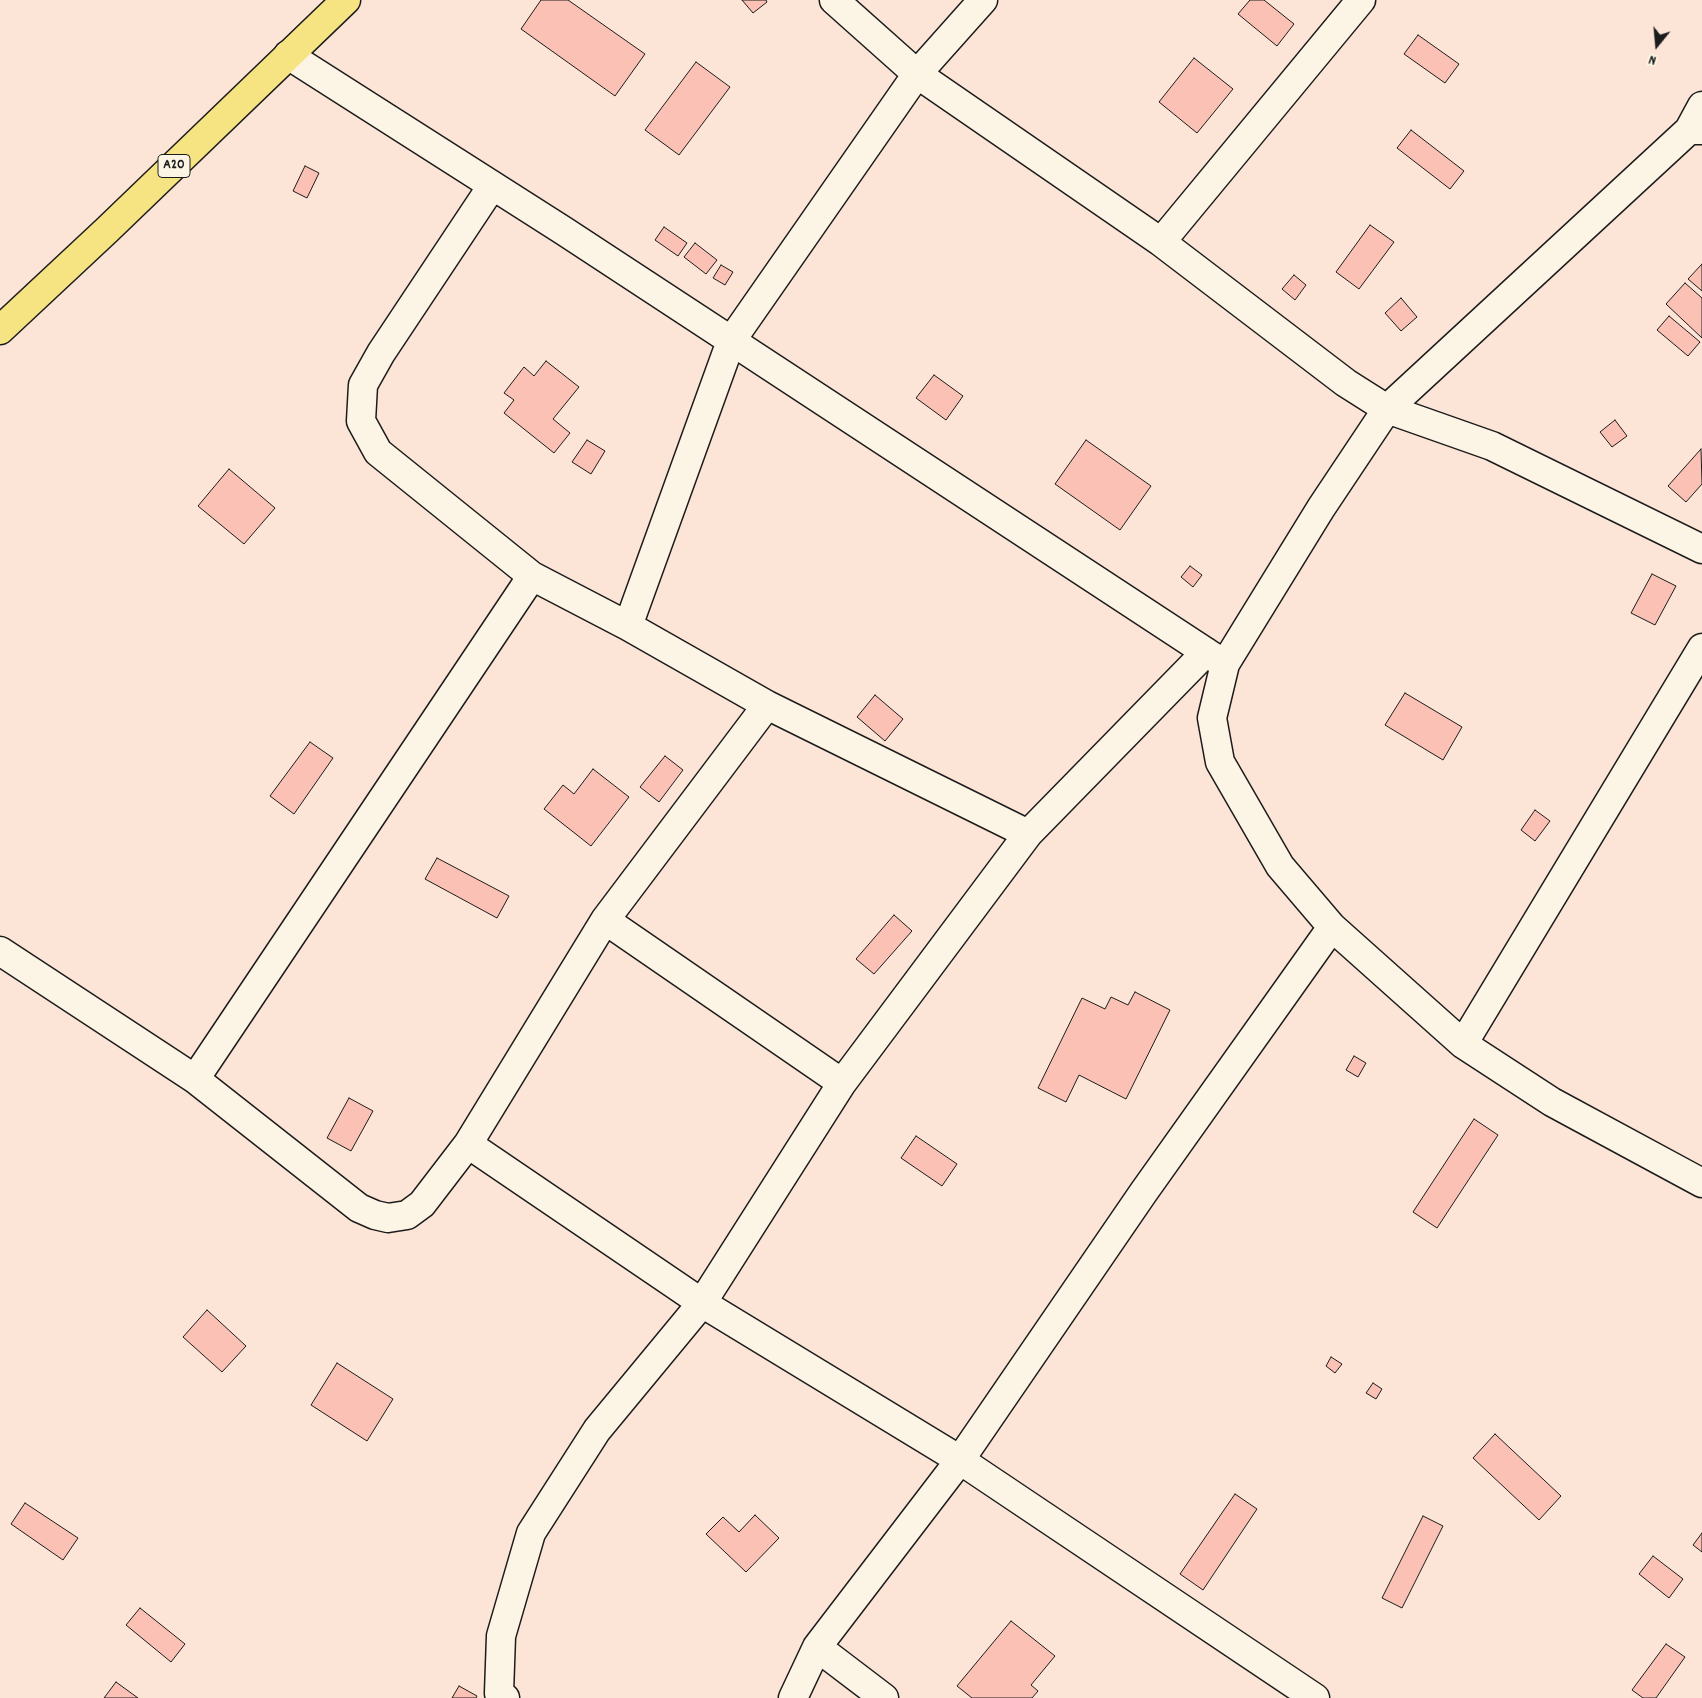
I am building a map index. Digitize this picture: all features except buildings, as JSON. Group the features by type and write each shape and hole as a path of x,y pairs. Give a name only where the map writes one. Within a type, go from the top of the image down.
{"main road":[{"name":"A20","path":"0,330 346,0"}],"street":[{"path":"834,0 918,74 1161,242 1346,383 1387,409 1492,446 1702,549"},
{"path":"628,626 731,341 918,74 983,0"},
{"path":"1161,242 1361,0"},
{"path":"288,55 564,231 1216,658"},
{"path":"505,1698 499,1693 501,1636 531,1533 596,1430 702,1303 842,1083 1028,834 1216,658 1321,508 1387,409 1696,130 1702,106"},
{"path":"492,186 381,353 362,385 361,421 378,452 532,576 628,626 767,705 1028,834"},
{"path":"195,1079 532,576"},
{"path":"1463,1044 1702,648"},
{"path":"1216,658 1212,718 1220,762 1280,866 1332,927 1463,1044 1552,1102 1702,1183"},
{"path":"0,950 195,1079 359,1208 388,1218 407,1214 422,1204 468,1144 605,920 767,705"},
{"path":"605,920 842,1083"},
{"path":"793,1698 817,1647 960,1460 1143,1193 1332,927"},
{"path":"468,1144 702,1303 960,1460 1315,1698"},
{"path":"817,1647 884,1698"}]}
